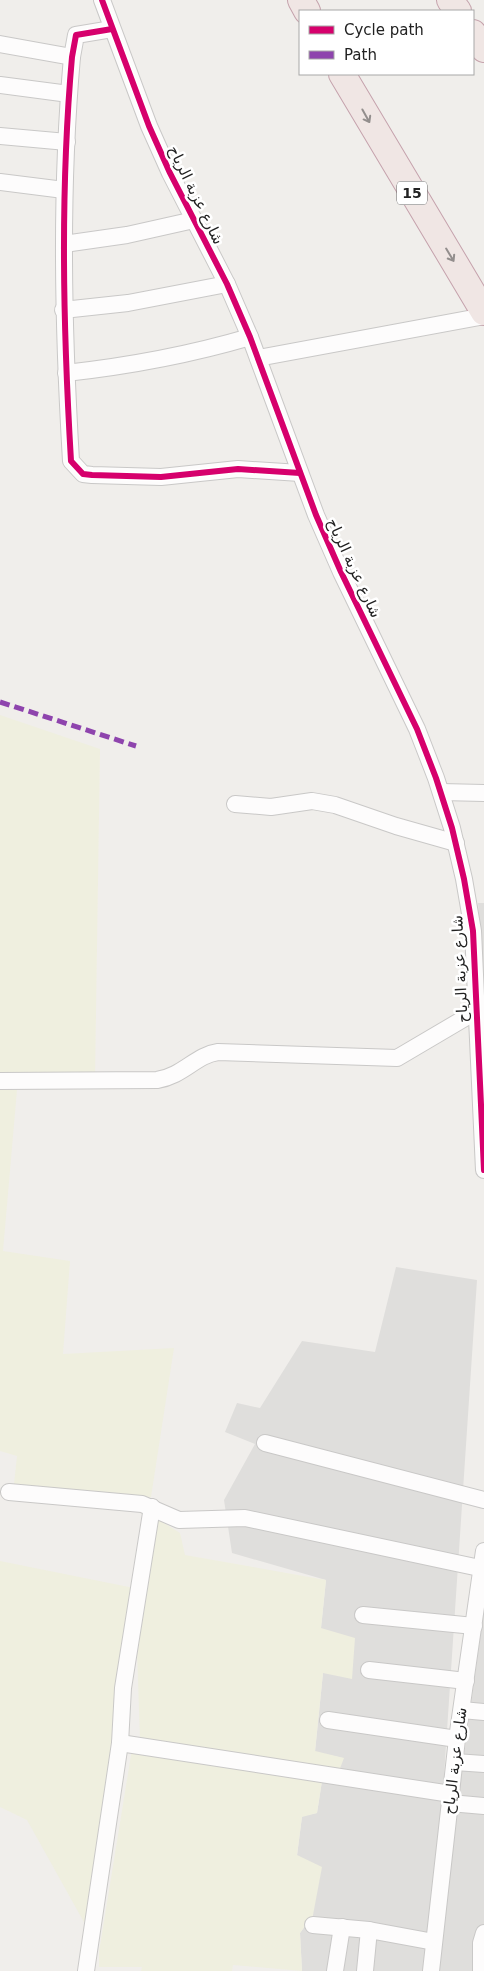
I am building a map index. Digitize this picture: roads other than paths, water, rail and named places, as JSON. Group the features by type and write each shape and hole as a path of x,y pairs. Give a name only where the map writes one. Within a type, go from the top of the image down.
{"highway":[{"path":"474,34 484,49"},
{"name":"15","path":"343,75 484,312"}],"street":[{"name":"شارع عزبة الرياح","path":"102,0 149,126 227,284 250,337 300,473 341,572 417,729 441,792 456,843 473,931 475,1012 484,1170"},
{"path":"112,28 76,35 72,57 64,190 63,310 70,461 83,474 161,478 238,469 300,473"},
{"path":"0,44 72,57"},
{"path":"0,84 69,94"},
{"path":"0,136 67,142"},
{"path":"0,182 64,190"},
{"path":"64,244 127,236 194,220"},
{"path":"63,310 128,303 227,284"},
{"path":"258,358 484,316"},
{"path":"66,374 132,366 210,349 250,337"},
{"path":"441,792 484,793"},
{"path":"235,804 271,807 312,802 335,805 396,826 456,843"},
{"path":"0,1081 158,1080 178,1074 206,1055 218,1052 397,1058 475,1012"},
{"path":"265,1443 484,1500"},
{"path":"9,1492 130,1502 152,1507 179,1520 245,1518 483,1569"},
{"path":"86,1971 120,1743 123,1688 152,1507"},
{"name":"شارع عزبة الرياح","path":"431,1971 450,1798 466,1681 478,1622 484,1551"},
{"path":"363,1615 478,1622"},
{"path":"369,1670 466,1681"},
{"path":"462,1710 484,1712"},
{"path":"328,1720 458,1739"},
{"path":"120,1743 450,1798 484,1806"},
{"path":"455,1762 484,1764"},
{"path":"313,1925 368,1930 434,1942"},
{"path":"334,1971 342,1927"},
{"path":"365,1971 368,1930"},
{"path":"481,1971 483,1940"}]}
